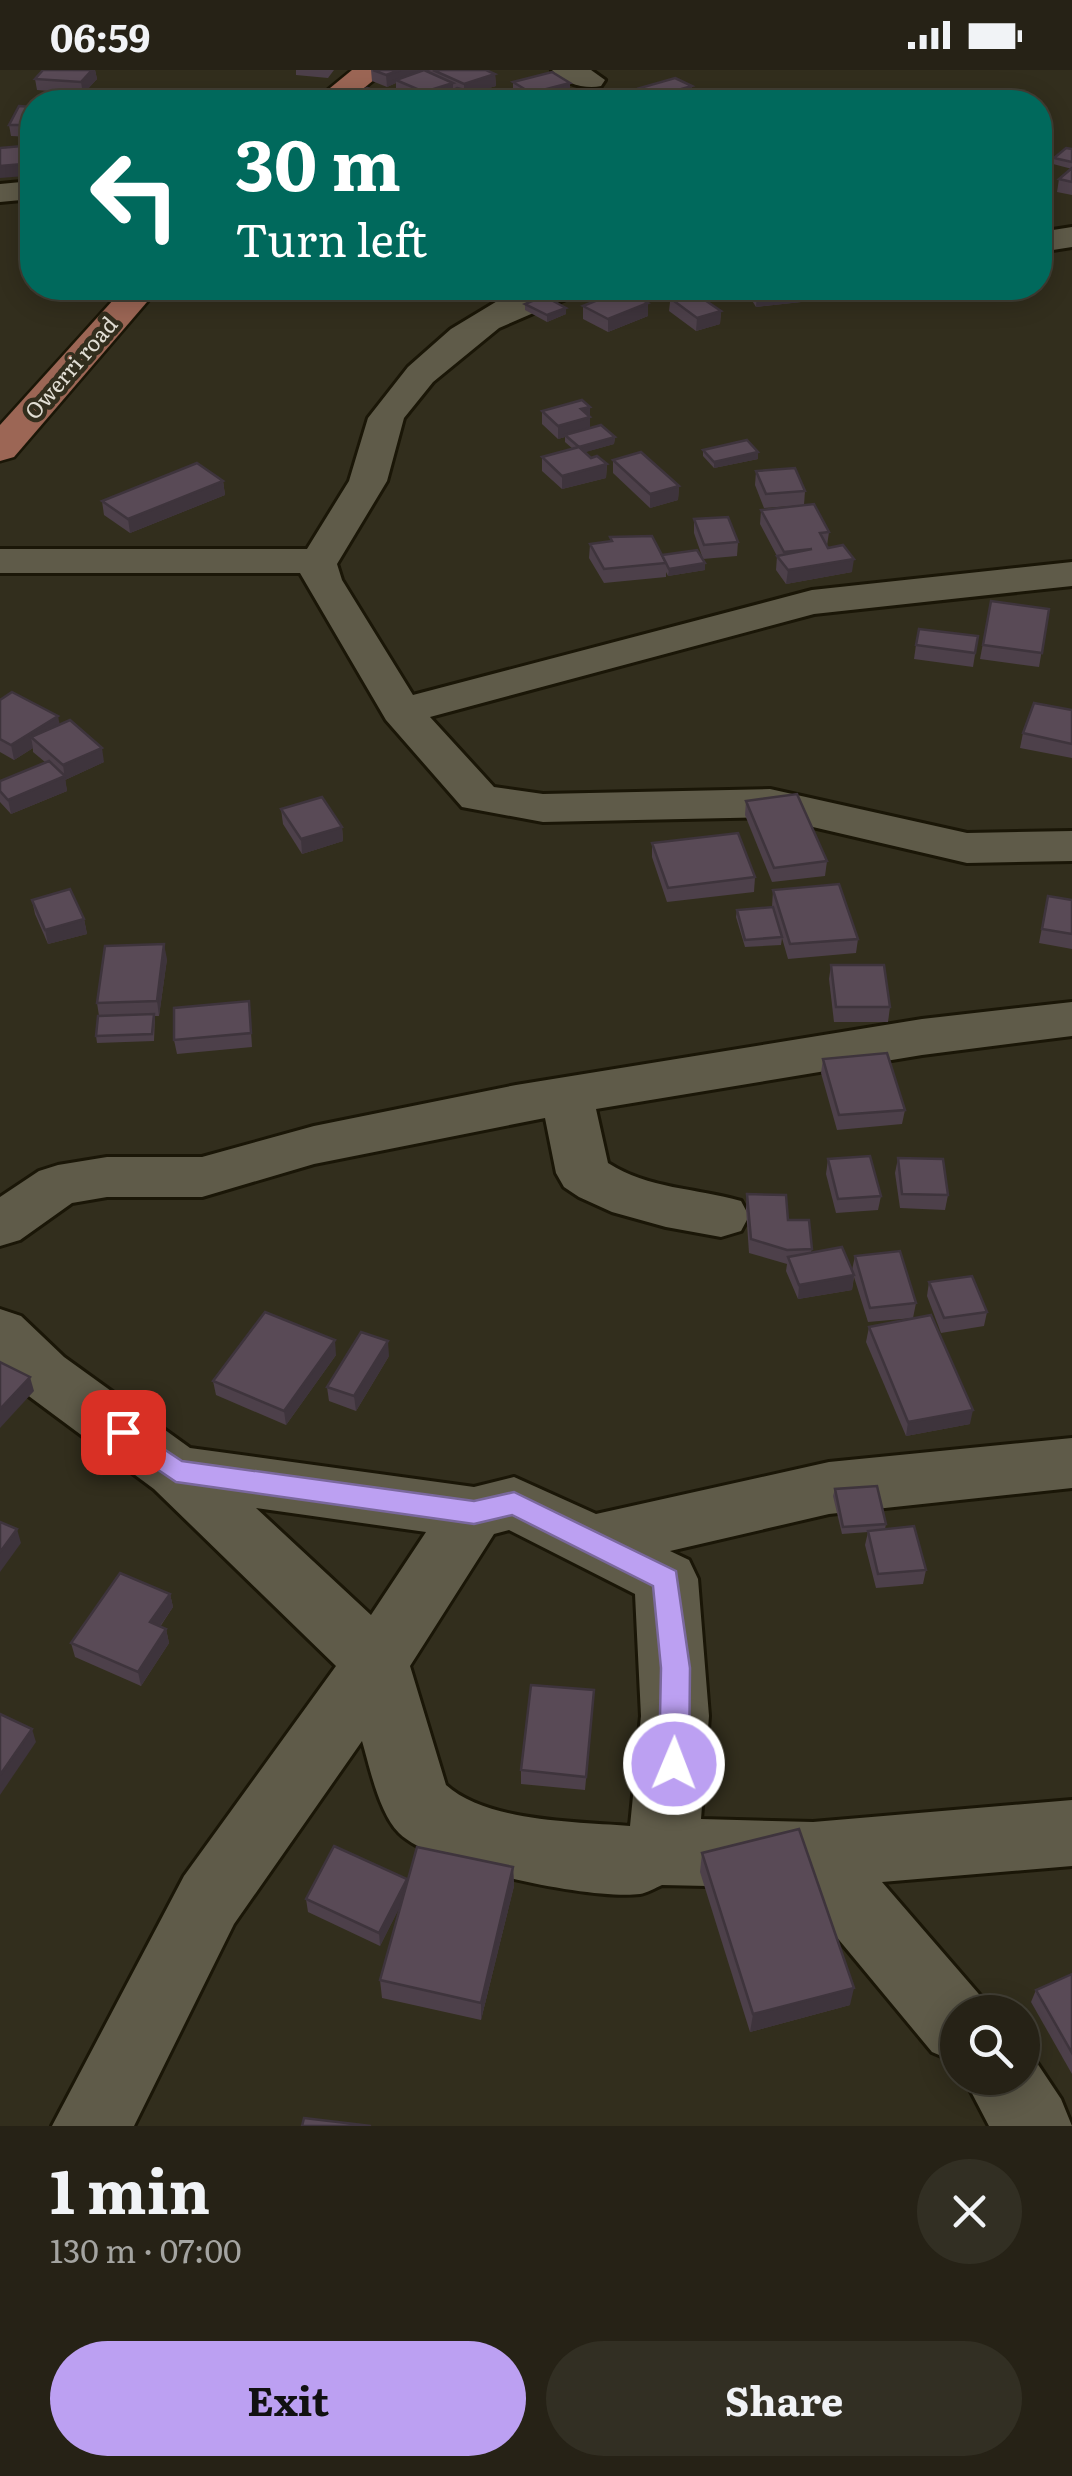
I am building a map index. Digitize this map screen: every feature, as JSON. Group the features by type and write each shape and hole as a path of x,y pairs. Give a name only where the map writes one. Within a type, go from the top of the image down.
{"main road":[{"path":"344,90 372,70"},
{"name":"Owerri road","path":"0,449 131,300"}],"street":[{"path":"522,300 457,341 400,399 384,421 372,472 317,564 322,580 402,711 478,796 543,808 770,803 968,848 1072,846"},
{"path":"0,561 306,560 317,564"},
{"path":"402,711 812,602 1072,574"},
{"path":"0,1225 58,1185 107,1177 202,1177 314,1145 567,1095 922,1036 1072,1019"},
{"path":"567,1095 582,1173 601,1187 632,1200 721,1216"},
{"path":"0,1332 44,1374 176,1471 376,1662 397,1746 418,1806 440,1826 560,1854 641,1860 660,1852 813,1855 1072,1833"},
{"path":"592,1542 830,1488 1072,1463"},
{"path":"176,1471 474,1513 514,1503 666,1579 675,1668 674,1778 660,1852"},
{"path":"90,2126 114,2088 209,1900 376,1662 474,1513"},
{"path":"813,1855 940,2005"},
{"path":"1013,2095 1034,2126"}],"building":[{"path":"43,70 92,70 81,82 35,79"},
{"path":"373,70 400,70 386,75"},
{"path":"424,70 453,83 419,90 396,80"},
{"path":"433,70 486,70 495,74 464,84"},
{"path":"552,72 570,83 526,90 513,82"},
{"path":"675,78 692,86 678,90 640,88"},
{"path":"19,106 20,106 20,125 9,125"},
{"path":"20,146 20,164 0,166 0,148"},
{"path":"1066,148 1072,149 1072,162 1054,158"},
{"path":"1072,168 1072,182 1059,179"},
{"path":"551,300 566,308 547,315 525,304"},
{"path":"598,300 648,303 608,319 583,306"},
{"path":"673,300 705,300 721,311 697,318"},
{"path":"582,400 590,407 581,409 590,417 558,426 542,411"},
{"path":"601,425 615,437 579,447 565,435"},
{"path":"747,440 758,452 714,462 703,450"},
{"path":"579,447 591,458 597,456 607,464 562,476 542,457"},
{"path":"641,452 679,486 650,494 613,460"},
{"path":"197,463 223,481 128,519 102,501"},
{"path":"795,468 805,491 766,494 756,471"},
{"path":"814,504 829,532 820,533 828,548 843,545 854,559 788,570 777,556 812,549 784,552 761,510"},
{"path":"728,517 738,542 704,545 694,519"},
{"path":"652,536 666,563 604,569 590,544 612,541 610,537"},
{"path":"697,550 705,563 669,569 662,555"},
{"path":"991,601 1049,609 1042,653 983,645"},
{"path":"919,629 978,636 975,653 916,645"},
{"path":"12,692 58,716 11,745 0,739 0,700"},
{"path":"1034,703 1072,710 1072,744 1023,733"},
{"path":"70,720 102,748 63,765 31,737"},
{"path":"49,761 65,776 8,800 0,791 0,781"},
{"path":"797,794 827,861 774,868 746,801"},
{"path":"322,797 342,827 301,839 281,809"},
{"path":"738,833 755,877 668,888 652,843"},
{"path":"839,884 858,939 790,944 773,890"},
{"path":"70,889 84,919 45,930 32,900"},
{"path":"1048,896 1072,900 1072,934 1042,929"},
{"path":"773,907 782,937 745,940 737,910"},
{"path":"164,944 157,1001 97,1003 105,946"},
{"path":"831,965 884,965 890,1007 836,1007"},
{"path":"249,1001 251,1033 174,1040 174,1008"},
{"path":"154,1014 152,1034 96,1036 98,1016"},
{"path":"887,1053 905,1110 839,1115 823,1059"},
{"path":"870,1156 881,1196 838,1199 828,1159"},
{"path":"898,1158 943,1159 948,1195 902,1194"},
{"path":"747,1194 786,1195 788,1220 809,1220 812,1249 787,1250 751,1239"},
{"path":"842,1247 854,1275 799,1285 788,1257"},
{"path":"900,1251 916,1303 870,1308 855,1256"},
{"path":"972,1276 987,1312 944,1318 929,1282"},
{"path":"265,1312 335,1340 284,1411 213,1381"},
{"path":"931,1315 973,1410 908,1422 869,1327"},
{"path":"361,1332 388,1341 354,1396 327,1387"},
{"path":"0,1362 30,1377 0,1409"},
{"path":"877,1486 886,1524 843,1527 835,1489"},
{"path":"0,1522 17,1529 0,1552"},
{"path":"914,1526 926,1570 878,1574 868,1531"},
{"path":"120,1573 170,1594 150,1622 166,1629 138,1672 71,1643"},
{"path":"531,1685 594,1690 586,1777 521,1770"},
{"path":"0,1714 32,1729 0,1775"},
{"path":"799,1829 854,1988 753,2014 702,1853"},
{"path":"334,1846 407,1879 379,1933 306,1899"},
{"path":"417,1847 513,1867 481,2003 380,1980"},
{"path":"1072,1974 1072,2053 1040,1995 1036,1990"},
{"path":"304,2118 371,2126 302,2126"}],"route":[{"path":"123,1432 176,1471 474,1513 514,1503 666,1579 675,1668 674,1764"}]}
